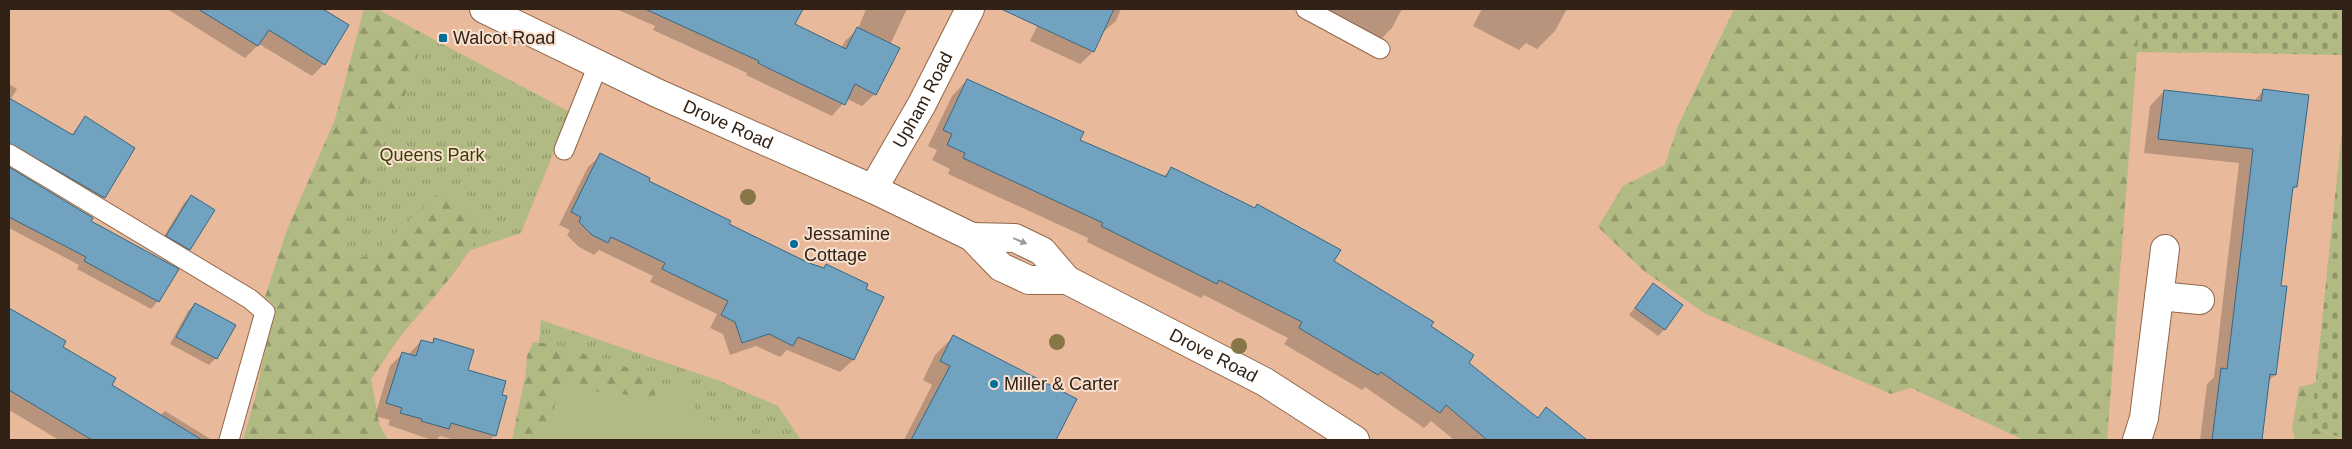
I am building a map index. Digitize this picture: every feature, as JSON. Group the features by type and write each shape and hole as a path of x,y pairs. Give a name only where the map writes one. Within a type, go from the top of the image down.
{"main road":[{"name":"Drove Road","path":"484,9 598,65 873,189 972,237 1001,267 1029,280 1067,280 1265,382 1355,440"},
{"name":"Upham Road","path":"873,189 922,104 970,9"},
{"path":"2137,440 2144,418 2165,248"},
{"path":"2159,296 2200,300"}],"lane":[{"path":"1306,9 1380,49"},
{"path":"564,150 598,65"},
{"path":"9,154 250,299 265,312 229,440"}],"green space":[{"name":"Queens Park","path":"364,9 377,9 570,112 521,233 403,273 371,379 379,424 243,440 255,399 275,305 265,297 287,230 335,120"},
{"path":"364,9 377,9 420,32 416,71 337,241 340,253 363,258 381,246 441,190 464,201 481,226 458,268 404,332 371,379 379,424 388,440 243,440 255,399 275,305 265,297 287,230 335,120"},
{"path":"1734,9 2201,9 2198,53 2137,52 2107,440 2024,440 1911,388 1891,394 1704,313 1644,271 1598,227 1623,186 1665,165 1677,128"},
{"path":"2140,9 2343,9 2343,55 2137,51"},
{"path":"2343,120 2343,439 2311,426"},
{"path":"541,320 720,381 778,406 801,440 512,440 539,340"},
{"path":"533,342 552,344 661,378 660,392 645,397 552,440 512,440 526,372 527,356"},
{"path":"2316,383 2311,426 2343,440 2295,440 2292,428 2299,387"},
{"path":"560,387 664,399 670,387 698,396 693,411 752,440 545,440"}],"building":[{"path":"198,9 323,9 349,25 325,65 269,30 258,46"},
{"path":"645,9 803,9 795,24 846,49 857,27 900,48 876,95 855,84 845,105 758,63 759,61"},
{"path":"1001,9 1114,9 1094,52"},
{"path":"967,79 1084,132 1080,140 1166,177 1171,167 1255,208 1257,204 1341,250 1334,261 1434,322 1431,326 1474,355 1469,363 1538,418 1546,407 1587,440 1487,440 1446,405 1440,413 1381,372 1378,375 1299,328 1302,322 1219,280 1217,284 1101,226 1103,223 963,158 965,153 947,145 952,134 943,130"},
{"path":"2263,89 2309,95 2297,187 2293,187 2281,286 2287,286 2276,375 2270,374 2262,440 2212,440 2221,368 2227,369 2253,149 2158,139 2164,90 2261,101"},
{"path":"9,98 73,135 85,116 135,148 105,198 9,143"},
{"path":"600,153 650,178 649,181 731,221 729,224 809,263 824,268 826,264 868,284 866,289 884,297 854,360 798,337 793,346 769,334 742,343 735,322 721,315 728,301 662,269 665,263 611,237 608,243 592,235 579,222 581,217 571,212"},
{"path":"9,167 93,218 91,221 179,269 159,302 84,261 86,257 9,217"},
{"path":"191,195 215,210 190,250 166,236"},
{"path":"1653,283 1683,305 1665,330 1635,308"},
{"path":"195,303 236,325 217,359 176,337"},
{"path":"9,308 66,341 63,347 116,378 112,385 202,440 92,440 9,390"},
{"name":"Miller & Carter","path":"953,335 1077,399 1056,440 911,440 950,366 940,361"},
{"path":"434,338 474,350 468,370 506,381 502,395 507,396 496,436 451,423 449,429 421,421 422,419 400,413 402,408 386,403 402,352 416,356 421,340 433,343"}],"place":[{"name":"Walcot Road","path":"443,38"},
{"name":"Jessamine Cottage","path":"794,244"},
{"name":"Miller & Carter","path":"994,384"}]}
